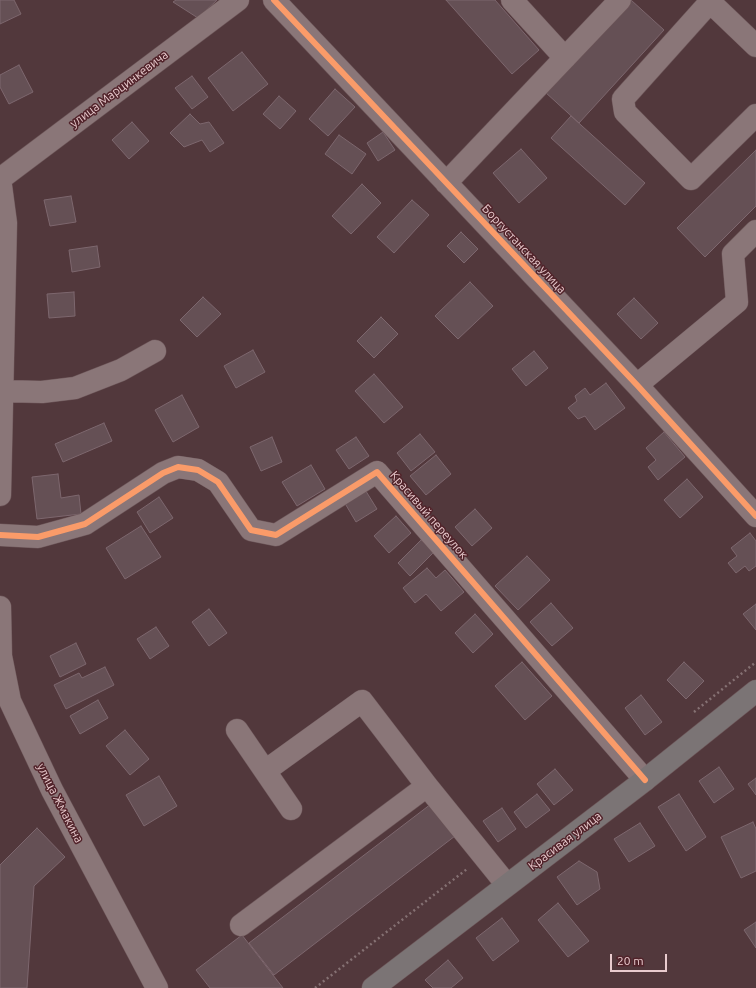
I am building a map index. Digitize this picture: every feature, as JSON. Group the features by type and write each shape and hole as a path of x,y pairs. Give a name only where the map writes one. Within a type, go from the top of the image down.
{"main road":[{"name":"Красивая улица","path":"373,988 645,780 756,691"}],"street":[{"name":"улица Марцинкевича","path":"0,178 238,0"},
{"name":"Боргустанская улица","path":"274,0 637,385 756,516"},
{"path":"512,0 565,58"},
{"path":"446,183 620,0"},
{"path":"756,46 709,1 623,99 625,112 691,179 756,115"},
{"path":"0,178 6,223 0,495"},
{"path":"637,385 737,302 733,254 756,231"},
{"path":"3,391 42,392 75,388 121,370 155,351"},
{"name":"Красивый переулок","path":"0,535 38,537 85,524 163,473 178,467 198,470 218,482 251,530 276,535 377,472 645,780"},
{"name":"улица Жмакина","path":"0,607 1,656 10,701 52,790 157,988"},
{"path":"265,771 362,701 427,786 507,885"},
{"path":"237,730 291,809"},
{"path":"241,925 427,786"}],"path":[{"path":"690,715 756,662"},
{"path":"315,988 473,864 489,863"}],"building":[{"path":"0,0 14,0 21,14 0,24"},
{"path":"176,0 217,0 198,18 173,2"},
{"path":"446,0 495,0 539,50 512,74"},
{"path":"631,0 664,30 579,123 545,92"},
{"path":"242,52 268,84 233,111 208,78"},
{"path":"19,65 33,92 9,104 0,87 0,75"},
{"path":"192,76 208,97 192,109 175,88"},
{"path":"335,89 355,107 328,136 309,119"},
{"path":"279,96 296,111 280,129 263,114"},
{"path":"190,114 200,124 209,122 224,143 210,152 202,140 184,147 170,133"},
{"path":"571,116 645,183 625,205 551,138"},
{"path":"132,122 149,141 129,159 112,140"},
{"path":"383,132 395,150 378,161 367,143"},
{"path":"339,135 366,154 352,174 325,154"},
{"path":"521,149 547,178 519,203 493,173"},
{"path":"756,150 756,206 705,257 677,228"},
{"path":"362,184 381,203 351,234 332,216"},
{"path":"71,196 76,222 50,226 44,200"},
{"path":"412,200 429,215 394,253 377,237"},
{"path":"461,232 478,249 464,263 447,246"},
{"path":"97,246 100,267 72,272 69,250"},
{"path":"470,282 493,306 458,339 435,316"},
{"path":"74,292 75,316 49,318 47,294"},
{"path":"203,297 221,314 197,337 180,320"},
{"path":"634,298 658,323 641,339 617,314"},
{"path":"381,317 398,334 374,358 357,341"},
{"path":"253,350 265,372 236,388 224,366"},
{"path":"534,351 548,368 526,386 512,369"},
{"path":"374,374 403,407 384,423 355,391"},
{"path":"606,383 625,408 595,430 585,416 578,419 568,408 577,401 575,396 585,388 590,395"},
{"path":"182,395 199,427 173,442 155,410"},
{"path":"104,423 112,441 63,462 55,444"},
{"path":"664,432 685,457 658,480 648,467 656,460 646,448"},
{"path":"420,434 435,452 411,471 397,453"},
{"path":"272,437 282,462 261,471 250,447"},
{"path":"356,437 369,456 349,469 336,450"},
{"path":"436,455 451,474 426,495 410,476"},
{"path":"311,465 325,489 297,506 282,482"},
{"path":"58,474 61,498 79,495 81,514 37,519 32,477"},
{"path":"687,479 703,497 680,518 664,500"},
{"path":"364,488 377,509 356,522 343,500"},
{"path":"159,497 173,518 150,533 137,512"},
{"path":"475,509 492,528 472,546 455,527"},
{"path":"396,516 411,533 389,553 374,536"},
{"path":"141,526 161,557 125,579 106,548"},
{"path":"750,533 756,541 756,566 749,571 745,566 736,573 728,563 737,556 731,548"},
{"path":"421,540 434,552 410,576 398,563"},
{"path":"527,556 550,580 518,610 495,586"},
{"path":"427,568 436,578 445,570 464,592 441,611 426,594 415,603 403,588"},
{"path":"551,603 573,628 552,646 530,622"},
{"path":"756,604 756,630 743,614"},
{"path":"209,609 227,633 209,646 192,622"},
{"path":"475,614 493,634 473,653 455,633"},
{"path":"156,627 169,646 150,659 137,639"},
{"path":"76,643 86,664 60,677 50,656"},
{"path":"522,662 552,696 525,720 495,686"},
{"path":"684,662 704,681 686,699 667,680"},
{"path":"105,667 114,685 66,709 54,685 79,673 82,678"},
{"path":"641,695 662,722 645,735 625,708"},
{"path":"98,700 108,718 80,734 70,716"},
{"path":"125,730 149,759 130,775 106,746"},
{"path":"719,767 734,789 714,803 699,781"},
{"path":"555,769 573,790 554,805 537,784"},
{"path":"159,776 177,806 144,826 126,795"},
{"path":"756,778 756,795 748,784"},
{"path":"537,794 550,810 526,828 514,812"},
{"path":"679,794 706,837 686,851 658,807"},
{"path":"431,804 455,836 274,975 249,943"},
{"path":"502,808 516,829 498,842 483,821"},
{"path":"753,822 756,829 756,871 741,878 721,837"},
{"path":"640,823 655,846 629,862 614,839"},
{"path":"37,828 65,857 34,886 27,988 0,988 0,865"},
{"path":"579,861 597,872 600,889 577,905 557,877"},
{"path":"558,903 589,941 568,957 538,920"},
{"path":"502,918 519,941 493,961 476,938"},
{"path":"756,922 756,948 744,930"},
{"path":"242,935 283,988 210,988 196,970"},
{"path":"448,960 463,978 451,988 433,988 425,980"}],"cycle path":[{"path":"274,0 637,385 756,516"},
{"path":"0,535 38,537 85,524 163,473 178,467 198,470 218,482 251,530 276,535 377,472 645,780"}]}
